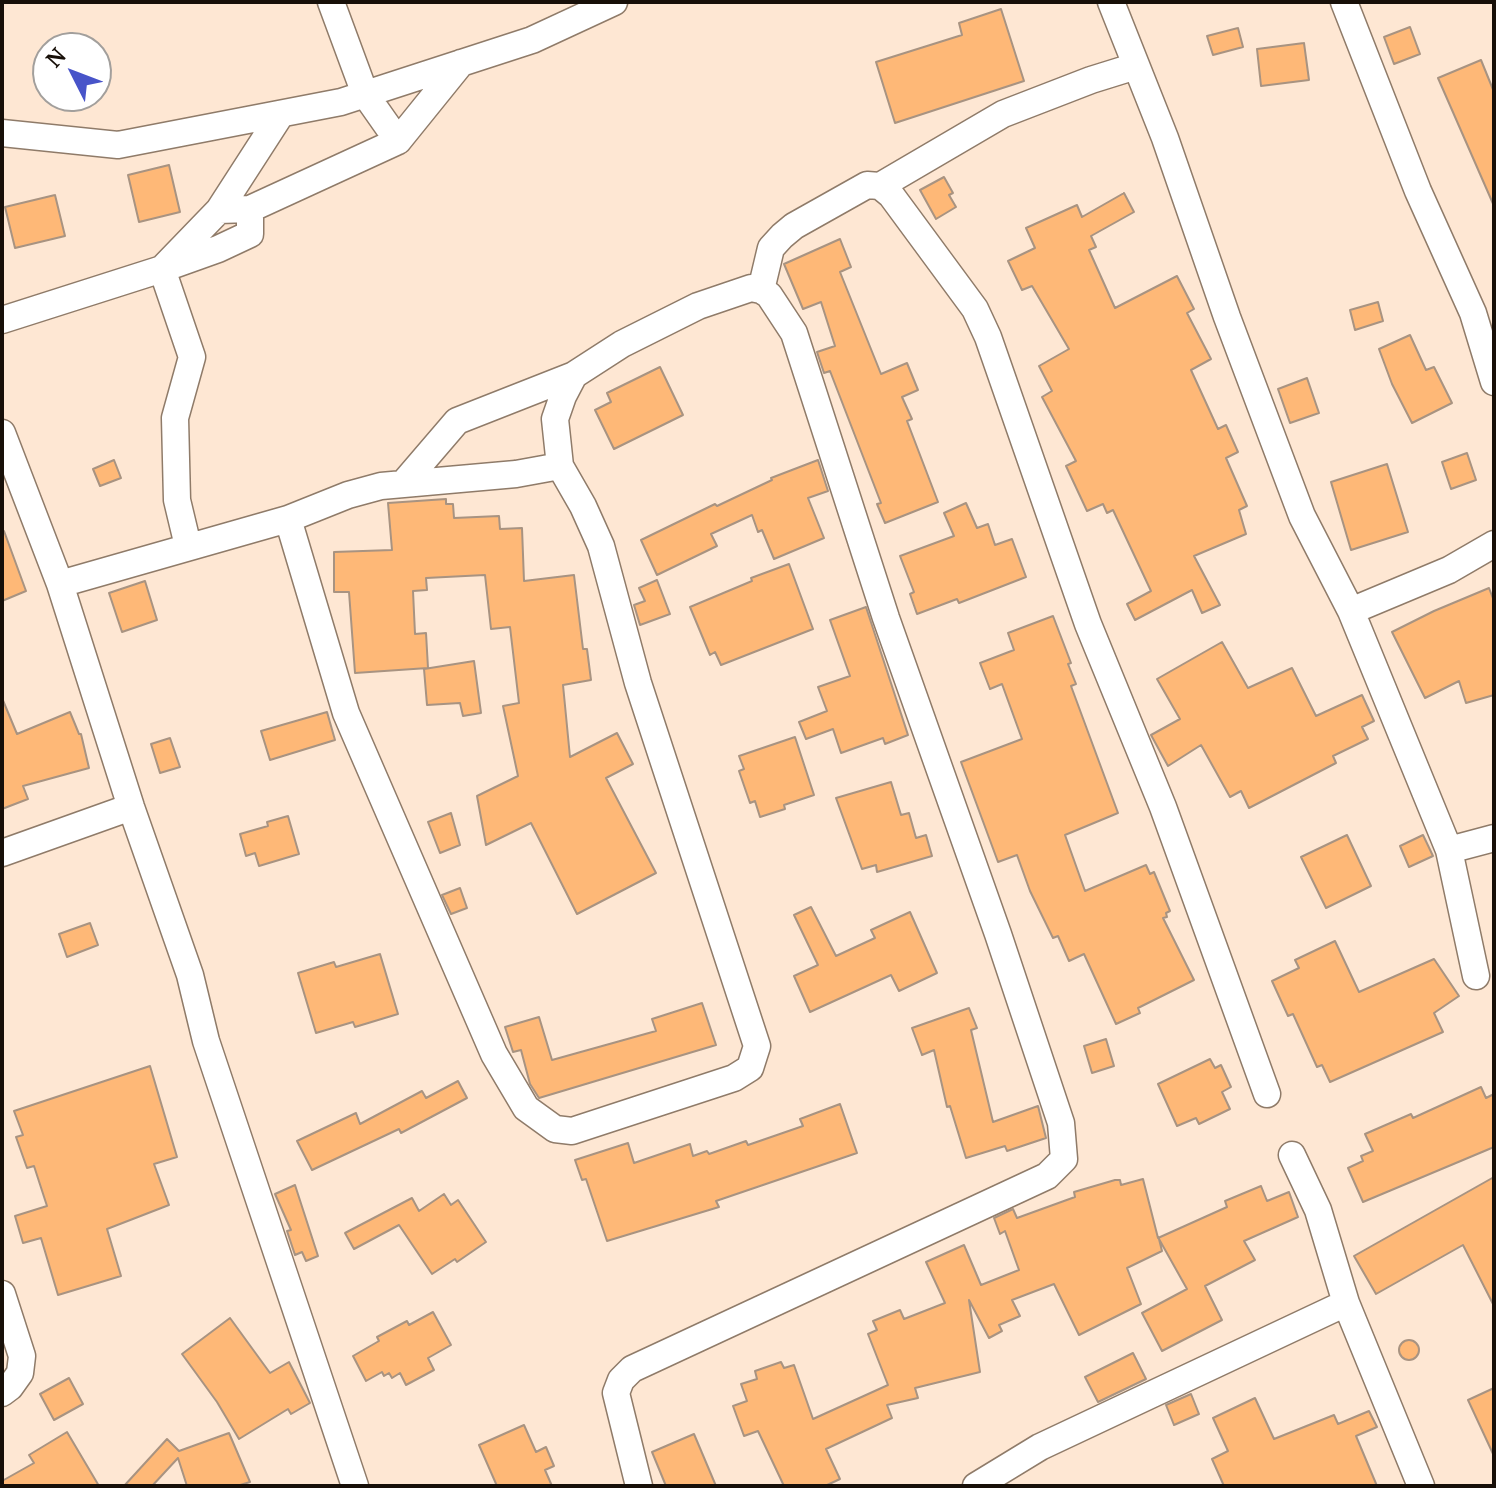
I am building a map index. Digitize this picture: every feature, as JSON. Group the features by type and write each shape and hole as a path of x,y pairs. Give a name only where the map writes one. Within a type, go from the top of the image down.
{"street":[{"path":"331,2 365,94 398,141"},
{"path":"2,133 118,145 281,114 365,94 532,40 614,2"},
{"path":"1111,2 1302,516 1351,611 1449,850 1476,976"},
{"path":"1344,2 1418,191 1473,313 1494,382"},
{"path":"219,210 250,209 398,141 461,63"},
{"path":"761,290 771,248 794,226 867,185 880,186 1003,114 1136,66"},
{"path":"162,269 219,210 281,114"},
{"path":"880,186 891,195 975,309 988,337 1088,624 1163,807 1267,1094"},
{"path":"2,320 218,249 250,234 250,209"},
{"path":"162,269 192,357 175,418 177,500 188,546"},
{"path":"403,484 457,421 574,375 622,344 698,306 751,288 769,295 794,333 886,618 1061,1123 1064,1149 1047,1176 632,1369 621,1380 616,1393 639,1486"},
{"path":"288,519 346,713 494,1054 526,1108 555,1129 572,1131 734,1078 750,1068 757,1046 638,683 601,546 560,466 555,419 574,375"},
{"path":"2,433 60,584 131,807 172,917 206,1041 355,1486"},
{"path":"60,584 288,519 348,495 381,486 516,474 560,466"},
{"path":"1351,611 1449,570 1494,544"},
{"path":"2,853 131,807"},
{"path":"1449,850 1494,838"},
{"path":"1292,1155 1318,1210 1346,1303 1421,1486"},
{"path":"2,1294 22,1356 20,1373 2,1393"},
{"path":"976,1486 1040,1447 1346,1303"}],"building":[{"path":"1001,9 1024,81 895,123 876,62 962,35 959,23"},
{"path":"1410,27 1420,54 1394,64 1384,37"},
{"path":"1238,28 1243,47 1213,55 1207,36"},
{"path":"1304,43 1309,80 1261,86 1257,49"},
{"path":"1481,60 1494,92 1494,206 1438,78"},
{"path":"169,165 180,212 139,222 128,175"},
{"path":"944,177 953,193 949,195 956,207 936,219 920,190"},
{"path":"1124,193 1134,212 1091,236 1096,247 1089,250 1115,308 1177,276 1194,309 1187,313 1211,359 1191,370 1218,429 1226,425 1238,452 1226,458 1247,506 1239,510 1246,534 1194,556 1220,605 1202,613 1192,590 1135,620 1127,604 1151,591 1113,510 1107,513 1103,504 1087,511 1066,466 1076,461 1042,397 1052,391 1039,366 1069,349 1032,286 1022,290 1008,261 1035,248 1026,228 1077,205 1082,217"},
{"path":"55,195 65,236 15,248 5,207"},
{"path":"840,239 851,267 840,272 881,374 907,363 918,390 902,397 912,419 907,421 938,502 885,523 877,504 881,503 830,371 824,373 817,352 835,346 821,302 803,309 784,264"},
{"path":"1378,302 1383,321 1355,330 1350,310"},
{"path":"1410,335 1426,370 1434,367 1452,403 1412,423 1379,349"},
{"path":"660,367 683,415 614,449 595,410 611,402 607,393"},
{"path":"1307,378 1319,413 1290,423 1278,389"},
{"path":"1467,453 1476,480 1451,489 1442,462"},
{"path":"114,460 121,478 100,486 93,469"},
{"path":"818,460 828,491 808,498 824,538 774,559 752,515 711,534 717,546 657,575 641,540 771,478"},
{"path":"1387,464 1408,532 1351,550 1331,482"},
{"path":"446,499 446,504 453,504 454,518 499,516 500,529 522,528 524,581 574,575 583,649 587,649 591,680 563,685 570,757 617,733 633,764 606,778 656,873 577,914 531,823 486,845 477,796 518,776 503,706 519,703 510,627 491,629 485,575 426,578 427,590 413,591 415,634 426,633 428,668 355,673 349,592 334,592 334,552 392,550 388,503"},
{"path":"966,503 977,528 988,524 995,545 1012,539 1026,577 959,603 957,599 917,614 910,594 914,592 900,556 954,536 944,513"},
{"path":"2,531 26,591 2,601"},
{"path":"789,564 813,629 721,665 715,652 710,655 690,607"},
{"path":"657,580 670,614 640,625 634,605 645,601 639,588"},
{"path":"145,581 157,620 122,632 109,593"},
{"path":"1489,588 1494,601 1494,695 1466,703 1459,681 1425,698 1392,632"},
{"path":"866,607 908,735 885,744 883,738 841,753 833,729 806,739 799,722 827,711 818,687 850,676 830,620"},
{"path":"1053,616 1071,663 1068,664 1076,684 1071,686 1118,813 1065,835 1085,891 1146,865 1150,874 1154,872 1170,911 1163,918 1194,980 1138,1008 1140,1013 1116,1024 1084,954 1069,961 1058,936 1053,938 1017,855 998,862 961,762 1022,739 1002,684 990,689 980,663 1014,650 1008,633"},
{"path":"1222,642 1248,688 1292,668 1316,716 1362,695 1374,721 1362,727 1368,739 1333,756 1336,763 1249,808 1241,791 1230,797 1201,745 1168,766 1151,735 1180,719 1157,679"},
{"path":"474,661 481,713 463,716 460,703 427,705 424,669"},
{"path":"2,698 17,734 70,712 81,734 89,768 23,786 28,799 2,809"},
{"path":"327,712 335,740 270,760 261,731"},
{"path":"795,737 814,795 760,817 755,801 750,803 739,771 744,769 739,756"},
{"path":"170,738 180,767 160,773 151,744"},
{"path":"891,782 901,815 909,813 916,838 926,835 932,856 877,872 876,865 862,869 836,798"},
{"path":"451,813 460,845 440,853 428,822"},
{"path":"288,816 299,854 259,866 255,853 246,856 240,834"},
{"path":"1347,835 1371,886 1326,908 1301,857"},
{"path":"1423,835 1433,856 1409,867 1400,846"},
{"path":"460,888 467,908 451,914 442,895"},
{"path":"811,907 836,956 875,938 871,930 910,912 937,973 899,991 891,975 810,1012 794,976 818,965 794,915"},
{"path":"90,923 98,945 67,957 59,934"},
{"path":"1335,941 1359,992 1434,959 1459,996 1434,1013 1443,1032 1330,1082 1322,1065 1317,1067 1293,1014 1288,1016 1272,981 1299,968 1295,960"},
{"path":"380,954 398,1014 355,1027 353,1022 316,1033 298,973 334,962 336,967"},
{"path":"702,1003 716,1045 539,1098 530,1084 521,1050 513,1052 505,1027 539,1017 552,1060 656,1031 652,1019"},
{"path":"969,1008 977,1028 971,1030 993,1122 1038,1106 1046,1138 1007,1151 1005,1146 966,1158 950,1106 947,1107 934,1050 922,1055 912,1028"},
{"path":"1106,1039 1114,1066 1092,1073 1084,1046"},
{"path":"1210,1059 1215,1068 1221,1065 1231,1087 1222,1092 1230,1109 1199,1124 1196,1118 1177,1126 1158,1084"},
{"path":"150,1066 177,1157 154,1164 169,1205 107,1229 121,1276 58,1295 41,1238 23,1243 15,1216 47,1206 34,1166 27,1168 16,1137 23,1135 14,1111"},
{"path":"458,1081 467,1098 401,1133 399,1129 312,1170 297,1141 356,1113 360,1124 422,1091 426,1098"},
{"path":"1481,1087 1486,1098 1494,1094 1494,1147 1363,1202 1348,1168 1363,1161 1361,1156 1373,1151 1365,1134 1411,1114 1413,1118"},
{"path":"840,1104 857,1153 716,1201 719,1207 607,1241 586,1179 582,1180 575,1160 628,1143 634,1163 690,1144 693,1156 707,1151 709,1154 746,1141 748,1145 803,1126 800,1119"},
{"path":"1494,1177 1494,1306 1463,1245 1376,1294 1354,1256"},
{"path":"1143,1179 1158,1238 1227,1207 1225,1201 1261,1186 1267,1201 1289,1192 1298,1217 1244,1241 1255,1260 1205,1286 1222,1320 1162,1351 1142,1313 1187,1289 1159,1239 1162,1251 1127,1268 1141,1304 1079,1335 1054,1284 1012,1300 1020,1316 999,1325 1002,1331 989,1338 969,1300 980,1372 915,1388 918,1398 887,1405 892,1418 826,1449 840,1479 825,1486 784,1486 758,1431 744,1436 733,1406 747,1401 741,1384 757,1379 755,1371 781,1362 784,1368 794,1365 813,1419 888,1385 868,1334 877,1330 873,1321 900,1310 904,1319 945,1303 926,1262 964,1245 981,1285 1019,1270 1005,1231 1000,1234 994,1218 1013,1209 1017,1218 1075,1197 1074,1192 1115,1180 1120,1180 1121,1185"},
{"path":"295,1185 318,1256 306,1261 302,1252 295,1255 287,1231 291,1230 275,1194"},
{"path":"444,1194 451,1205 458,1200 486,1242 457,1262 455,1259 432,1274 399,1225 354,1249 345,1233 412,1198 419,1211"},
{"path":"433,1312 451,1345 428,1358 434,1370 406,1385 400,1373 392,1378 389,1373 384,1376 382,1372 366,1381 353,1356 379,1341 377,1337"},
{"path":"230,1318 270,1373 289,1362 310,1403 291,1414 288,1409 239,1439 182,1354"},
{"path":"1409,1340 1416,1343 1419,1350 1416,1357 1409,1360 1402,1357 1399,1350 1402,1343"},
{"path":"1133,1353 1146,1379 1098,1402 1085,1377"},
{"path":"69,1378 83,1404 54,1420 40,1394"},
{"path":"1494,1388 1494,1456 1468,1400"},
{"path":"1191,1394 1199,1414 1174,1425 1166,1405"},
{"path":"1255,1398 1274,1439 1334,1415 1338,1424 1369,1411 1377,1427 1356,1436 1377,1486 1224,1486 1212,1459 1228,1451 1213,1418"},
{"path":"524,1425 536,1452 546,1447 554,1466 545,1470 552,1486 497,1486 479,1445"},
{"path":"67,1432 99,1486 2,1486 2,1481 34,1463 29,1455"},
{"path":"229,1433 250,1482 237,1486 187,1486 178,1458 152,1486 124,1486 167,1439 179,1451"},
{"path":"694,1434 716,1486 666,1486 652,1452"}]}
